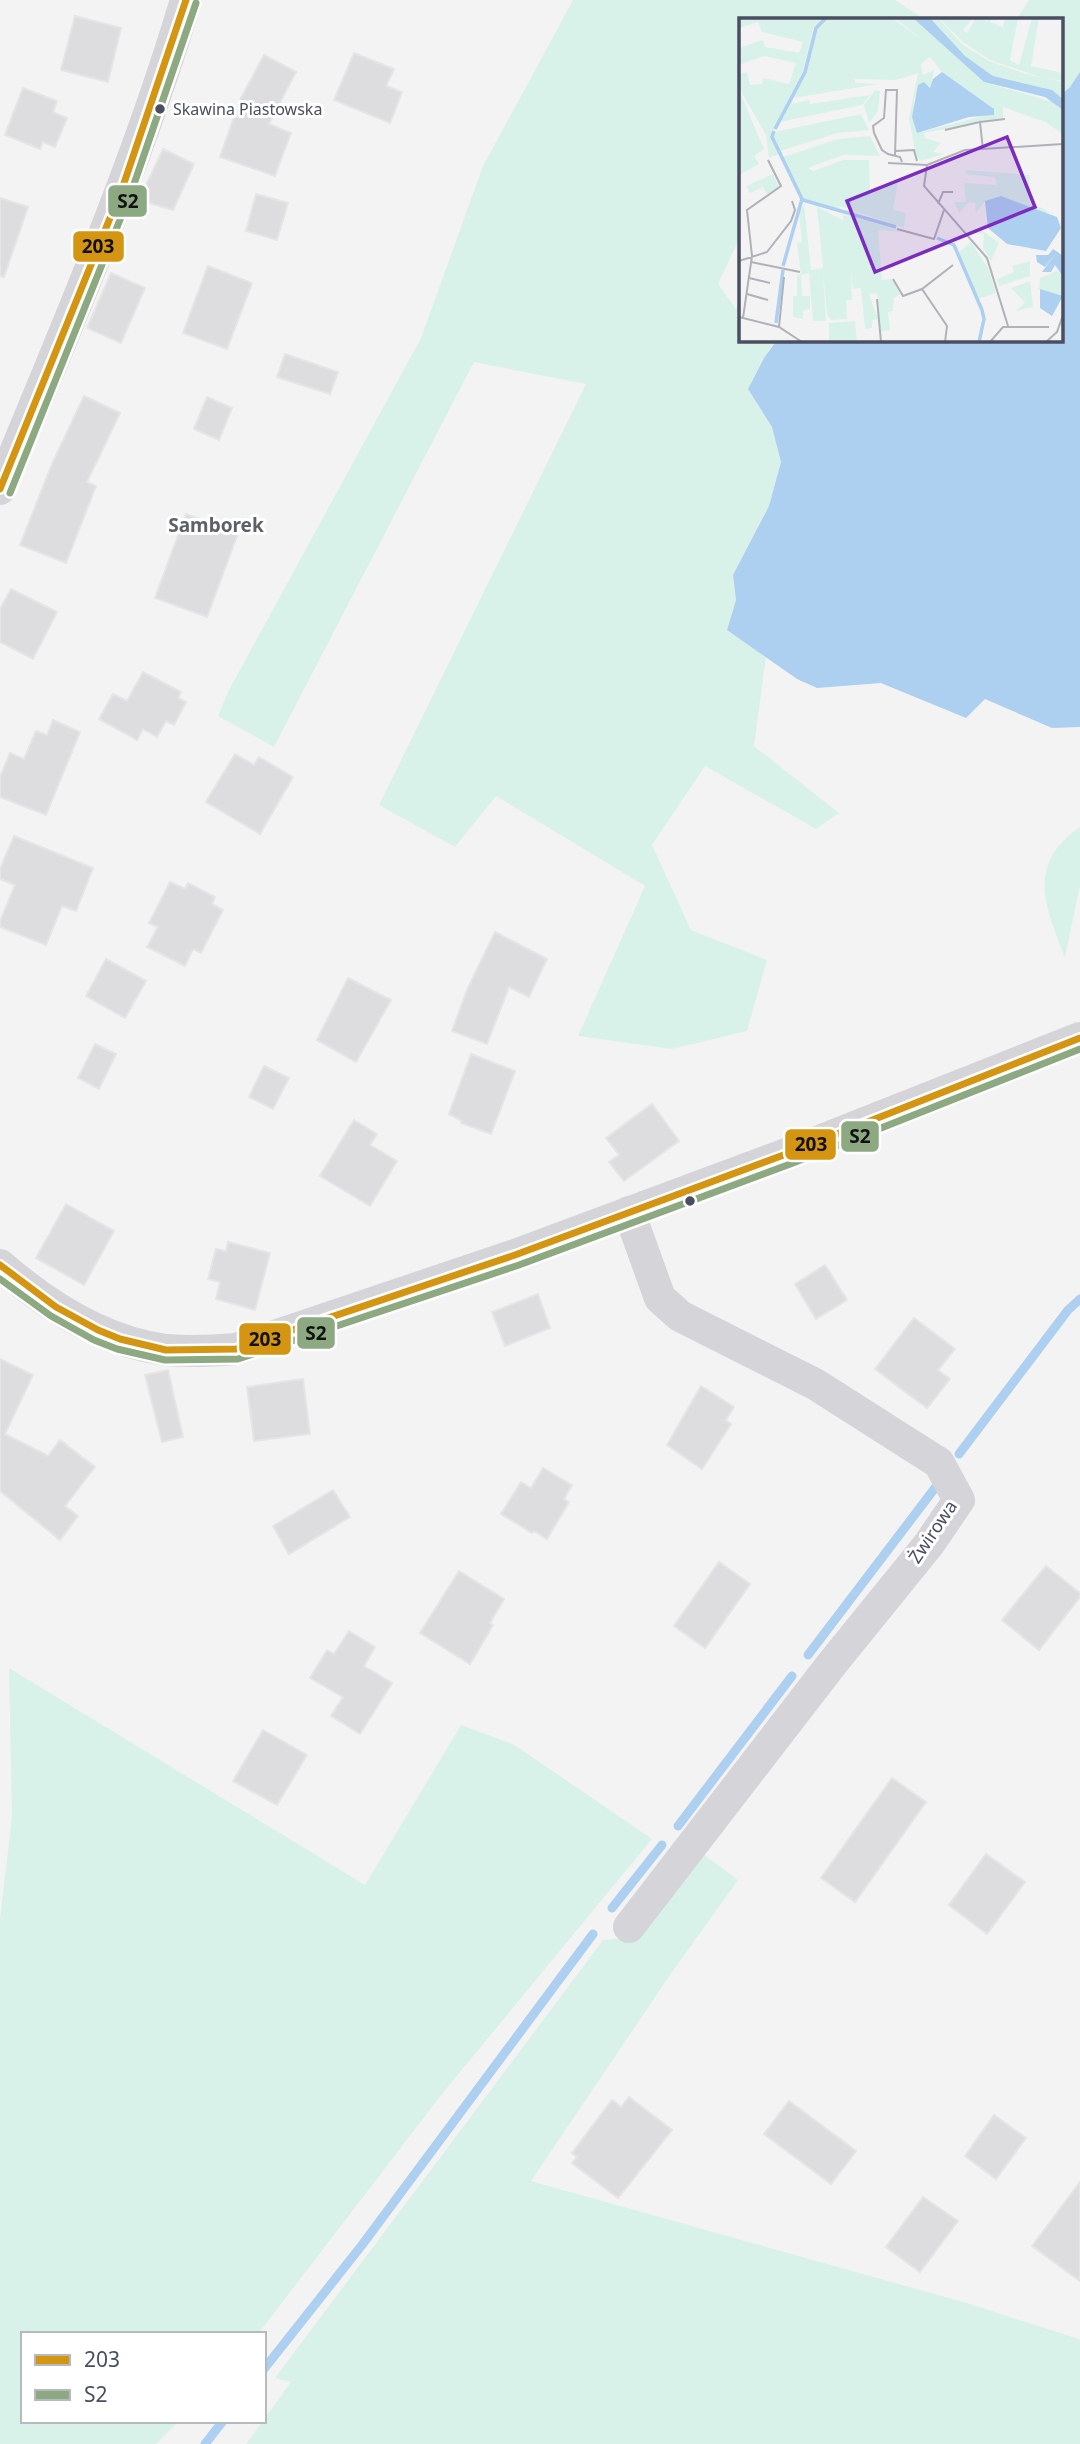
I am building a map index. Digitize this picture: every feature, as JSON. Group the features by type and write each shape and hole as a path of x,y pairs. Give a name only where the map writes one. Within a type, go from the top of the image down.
{"street":[{"path":"0,489 140,141 186,0"},
{"path":"0,1265 30,1291 93,1327 127,1340 164,1349 199,1352 236,1349 515,1255 789,1153 1080,1038"},
{"name":"Żwirowa","path":"629,1212 660,1298 680,1316 815,1384 939,1463 959,1500 929,1544 831,1665 629,1927"}],"green space":[{"path":"573,0 895,0 922,18 739,18 739,239 718,284 736,309 739,303 739,341 775,341 748,389 772,427 781,462 769,506 733,575 736,600 727,630 766,657 754,746 839,813 816,829 705,766 652,845 691,930 767,960 747,1031 672,1049 578,1036 645,886 496,796 455,847 379,805 586,384 474,362 274,747 218,716 229,690 421,338 483,166"},
{"path":"1029,0 1080,0 1080,72 1062,94 1062,18 1018,18"},
{"path":"1080,827 1080,886 1065,957 1047,903 1046,871 1052,856 1063,841"},
{"path":"9,1668 365,1885 461,1725 513,1744 652,1839 442,2094 260,2332 21,2332 21,2423 177,2423 156,2444 0,2444 0,1919 12,1817"},
{"path":"702,1853 738,1880 670,1975 531,2181 967,2303 1076,2338 1080,2340 1080,2444 246,2444 261,2423 266,2423 266,2416 291,2382 275,2378 603,1940 625,1938"}],"water":[{"path":"1080,72 1080,727 1052,728 985,699 966,718 881,683 817,688 797,679 727,630 736,600 733,575 769,506 781,462 772,427 748,389 776,341 1062,341 1062,94"}],"building":[{"path":"75,16 121,28 108,82 61,70"},
{"path":"354,53 394,69 386,86 402,92 390,123 334,100"},
{"path":"264,55 296,72 269,124 291,133 275,176 220,157 240,100"},
{"path":"23,88 57,101 53,112 67,118 55,147 43,142 40,149 5,135"},
{"path":"163,149 194,164 173,210 139,200"},
{"path":"256,194 288,203 277,240 246,231"},
{"path":"0,198 28,207 4,277 0,276"},
{"path":"208,266 252,283 227,349 183,333"},
{"path":"111,273 145,288 121,343 87,328"},
{"path":"285,354 338,372 330,394 277,377"},
{"path":"84,396 120,413 87,482 96,486 66,563 20,545 52,464"},
{"path":"207,397 232,408 219,440 194,429"},
{"path":"186,514 238,533 207,617 155,598"},
{"path":"11,589 57,612 33,659 0,642 0,609"},
{"path":"143,672 181,692 178,698 186,702 174,725 166,721 157,737 143,729 137,740 99,719 113,694 127,701"},
{"path":"53,720 80,732 46,815 0,797 0,777 10,753 24,759 36,731 47,735"},
{"path":"235,754 254,765 259,757 293,777 260,834 206,802"},
{"path":"14,836 93,868 76,911 62,906 46,945 0,927 15,885 0,879 0,869"},
{"path":"170,882 185,889 188,883 215,897 212,904 223,910 201,953 193,949 185,966 147,947 158,927 149,923"},
{"path":"495,932 547,959 529,997 509,987 487,1044 452,1031 467,990"},
{"path":"106,959 146,981 125,1018 86,996"},
{"path":"348,978 391,1000 356,1062 317,1040"},
{"path":"95,1044 116,1054 99,1089 78,1078"},
{"path":"471,1054 515,1071 491,1134 461,1123 462,1121 449,1114"},
{"path":"264,1066 289,1078 273,1109 249,1097"},
{"path":"652,1104 679,1141 624,1181 609,1162 619,1155 606,1138"},
{"path":"354,1120 377,1134 370,1145 397,1161 370,1206 320,1176"},
{"path":"66,1204 114,1231 84,1285 36,1258"},
{"path":"228,1242 270,1253 255,1310 216,1299 220,1282 208,1279 216,1249 226,1251"},
{"path":"825,1265 847,1300 816,1319 795,1284"},
{"path":"538,1294 550,1328 505,1346 492,1312"},
{"path":"914,1318 955,1349 938,1370 950,1379 927,1408 875,1369"},
{"path":"0,1359 33,1375 5,1434 48,1456 60,1440 95,1467 65,1506 78,1516 60,1540 0,1491"},
{"path":"168,1370 183,1437 162,1442 145,1375"},
{"path":"303,1379 310,1434 254,1441 247,1387"},
{"path":"701,1386 734,1407 726,1420 731,1424 702,1469 667,1445"},
{"path":"543,1468 572,1485 564,1499 569,1502 547,1539 501,1514 521,1482 531,1488"},
{"path":"333,1490 350,1517 289,1554 273,1526"},
{"path":"719,1562 750,1584 705,1648 674,1626"},
{"path":"1046,1566 1080,1593 1080,1597 1039,1650 1002,1620"},
{"path":"459,1571 504,1599 490,1623 493,1625 470,1664 420,1633"},
{"path":"349,1631 375,1647 364,1666 392,1683 360,1734 331,1716 343,1697 310,1678 327,1650 334,1654"},
{"path":"263,1730 307,1755 277,1805 233,1781"},
{"path":"892,1778 926,1802 855,1902 821,1878"},
{"path":"986,1854 1025,1882 987,1934 949,1905"},
{"path":"629,2097 672,2130 618,2198 572,2163 577,2157 572,2153 612,2100 621,2107"},
{"path":"789,2101 856,2151 831,2184 764,2134"},
{"path":"994,2115 1026,2138 996,2179 965,2156"},
{"path":"1080,2182 1080,2281 1032,2246"},
{"path":"923,2197 958,2221 920,2272 886,2247"}],"waterway":[{"path":"959,1454 1068,1310 1080,1299"},
{"path":"808,1655 938,1484"},
{"path":"678,1826 792,1676"},
{"path":"612,1908 662,1845"},
{"path":"266,2366 362,2245 593,1934"},
{"path":"205,2444 221,2423"}],"transit line":[{"name":"203","path":"0,489 123,186 186,0"},
{"name":"S2","path":"10,493 132,190 196,3"},
{"name":"203","path":"0,1265 56,1307 120,1339 166,1350 236,1349 515,1255 789,1153 1080,1038"},
{"name":"S2","path":"0,1279 51,1316 94,1340 117,1349 165,1360 238,1359 519,1265 793,1163 1080,1049"}],"place":[{"name":"Skawina Piastowska","path":"160,109"}],"district":[{"name":"Samborek","path":"216,525"}]}
